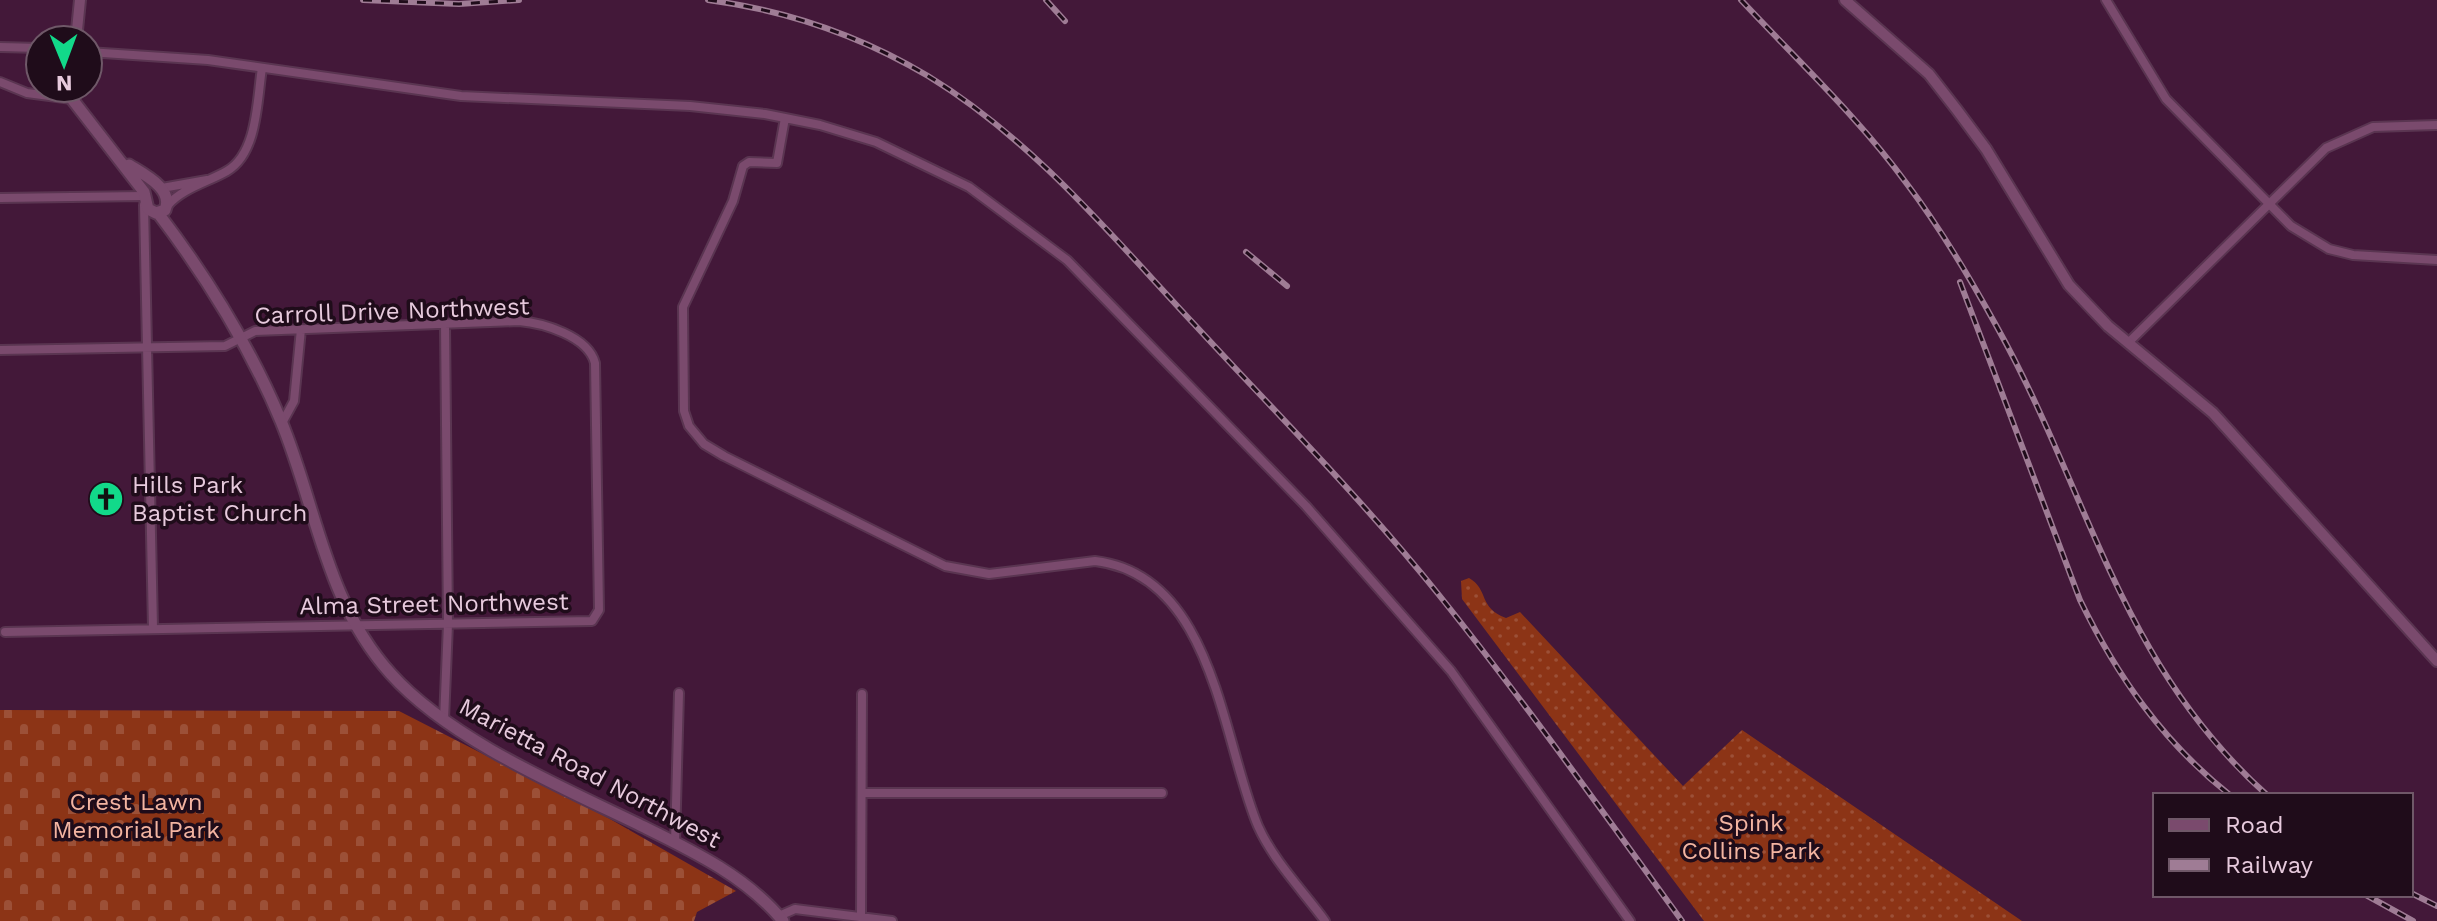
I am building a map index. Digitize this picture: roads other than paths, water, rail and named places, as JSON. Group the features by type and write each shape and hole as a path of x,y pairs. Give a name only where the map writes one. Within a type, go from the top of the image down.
{"main road":[{"name":"Marietta Road Northwest","path":"80,104 171,231 240,338 282,423 330,573 354,624 393,676 444,720 570,791 675,842 735,877 781,918"},
{"name":"Marietta Road Northwest","path":"121,161 160,187"},
{"path":"153,205 160,187"},
{"path":"153,205 160,187"}],"street":[{"path":"78,24 80,0"},
{"path":"1845,0 1929,74 1986,149 2069,285 2128,343 2213,413 2437,661"},
{"path":"2106,0 2166,99 2291,226 2329,249 2353,255 2437,260"},
{"path":"0,47 24,48"},
{"path":"104,53 262,68 461,96 690,106 785,118 876,142 969,187 1067,260 1303,503 1451,671 1630,921"},
{"path":"0,198 153,205 230,170 245,147 262,68"},
{"path":"0,82 24,92"},
{"path":"785,118 777,163 749,162 743,166 733,201 683,307 681,388 689,426 704,444 724,456 945,566 989,574 1095,561 1113,563 1142,576 1157,589 1198,644 1219,691 1262,834 1325,921"},
{"path":"2128,343 2326,148 2348,135 2373,127 2437,125"},
{"path":"160,187 208,180"},
{"path":"149,629 145,227 153,205"},
{"name":"Carroll Drive Northwest","path":"0,350 225,346 255,331 301,329 519,321 549,327"},
{"path":"444,720 448,624 445,324"},
{"name":"Alma Street Northwest","path":"5,632 354,624 587,623 598,615 595,363 589,349 549,327"},
{"path":"282,423 294,401 301,329"},
{"path":"675,842 679,693"},
{"path":"861,917 862,694"},
{"path":"862,793 1162,793"},
{"path":"781,918 795,909 892,921"}],"railway":[{"path":"363,0 459,4 519,0"},
{"path":"708,0 794,18 876,49 928,76 966,101 1036,159 1101,223 1319,457 1410,560 1471,635 1682,921"},
{"path":"1046,0 1065,21"},
{"path":"1741,0 1869,136 1943,236 1987,309 2029,389 2111,573 2141,632 2175,689 2217,744 2265,793"},
{"path":"1246,252 1287,286"},
{"path":"1960,282 2080,600 2094,628 2126,681 2163,730 2228,793"},
{"path":"2413,894 2437,906"},
{"path":"2370,897 2413,921"}],"place":[{"name":"Hills Park Baptist Church","path":"106,499"}],"park label":[{"name":"Crest Lawn Memorial Park","path":"136,816"},
{"name":"Spink Collins Park","path":"1751,837"}]}
